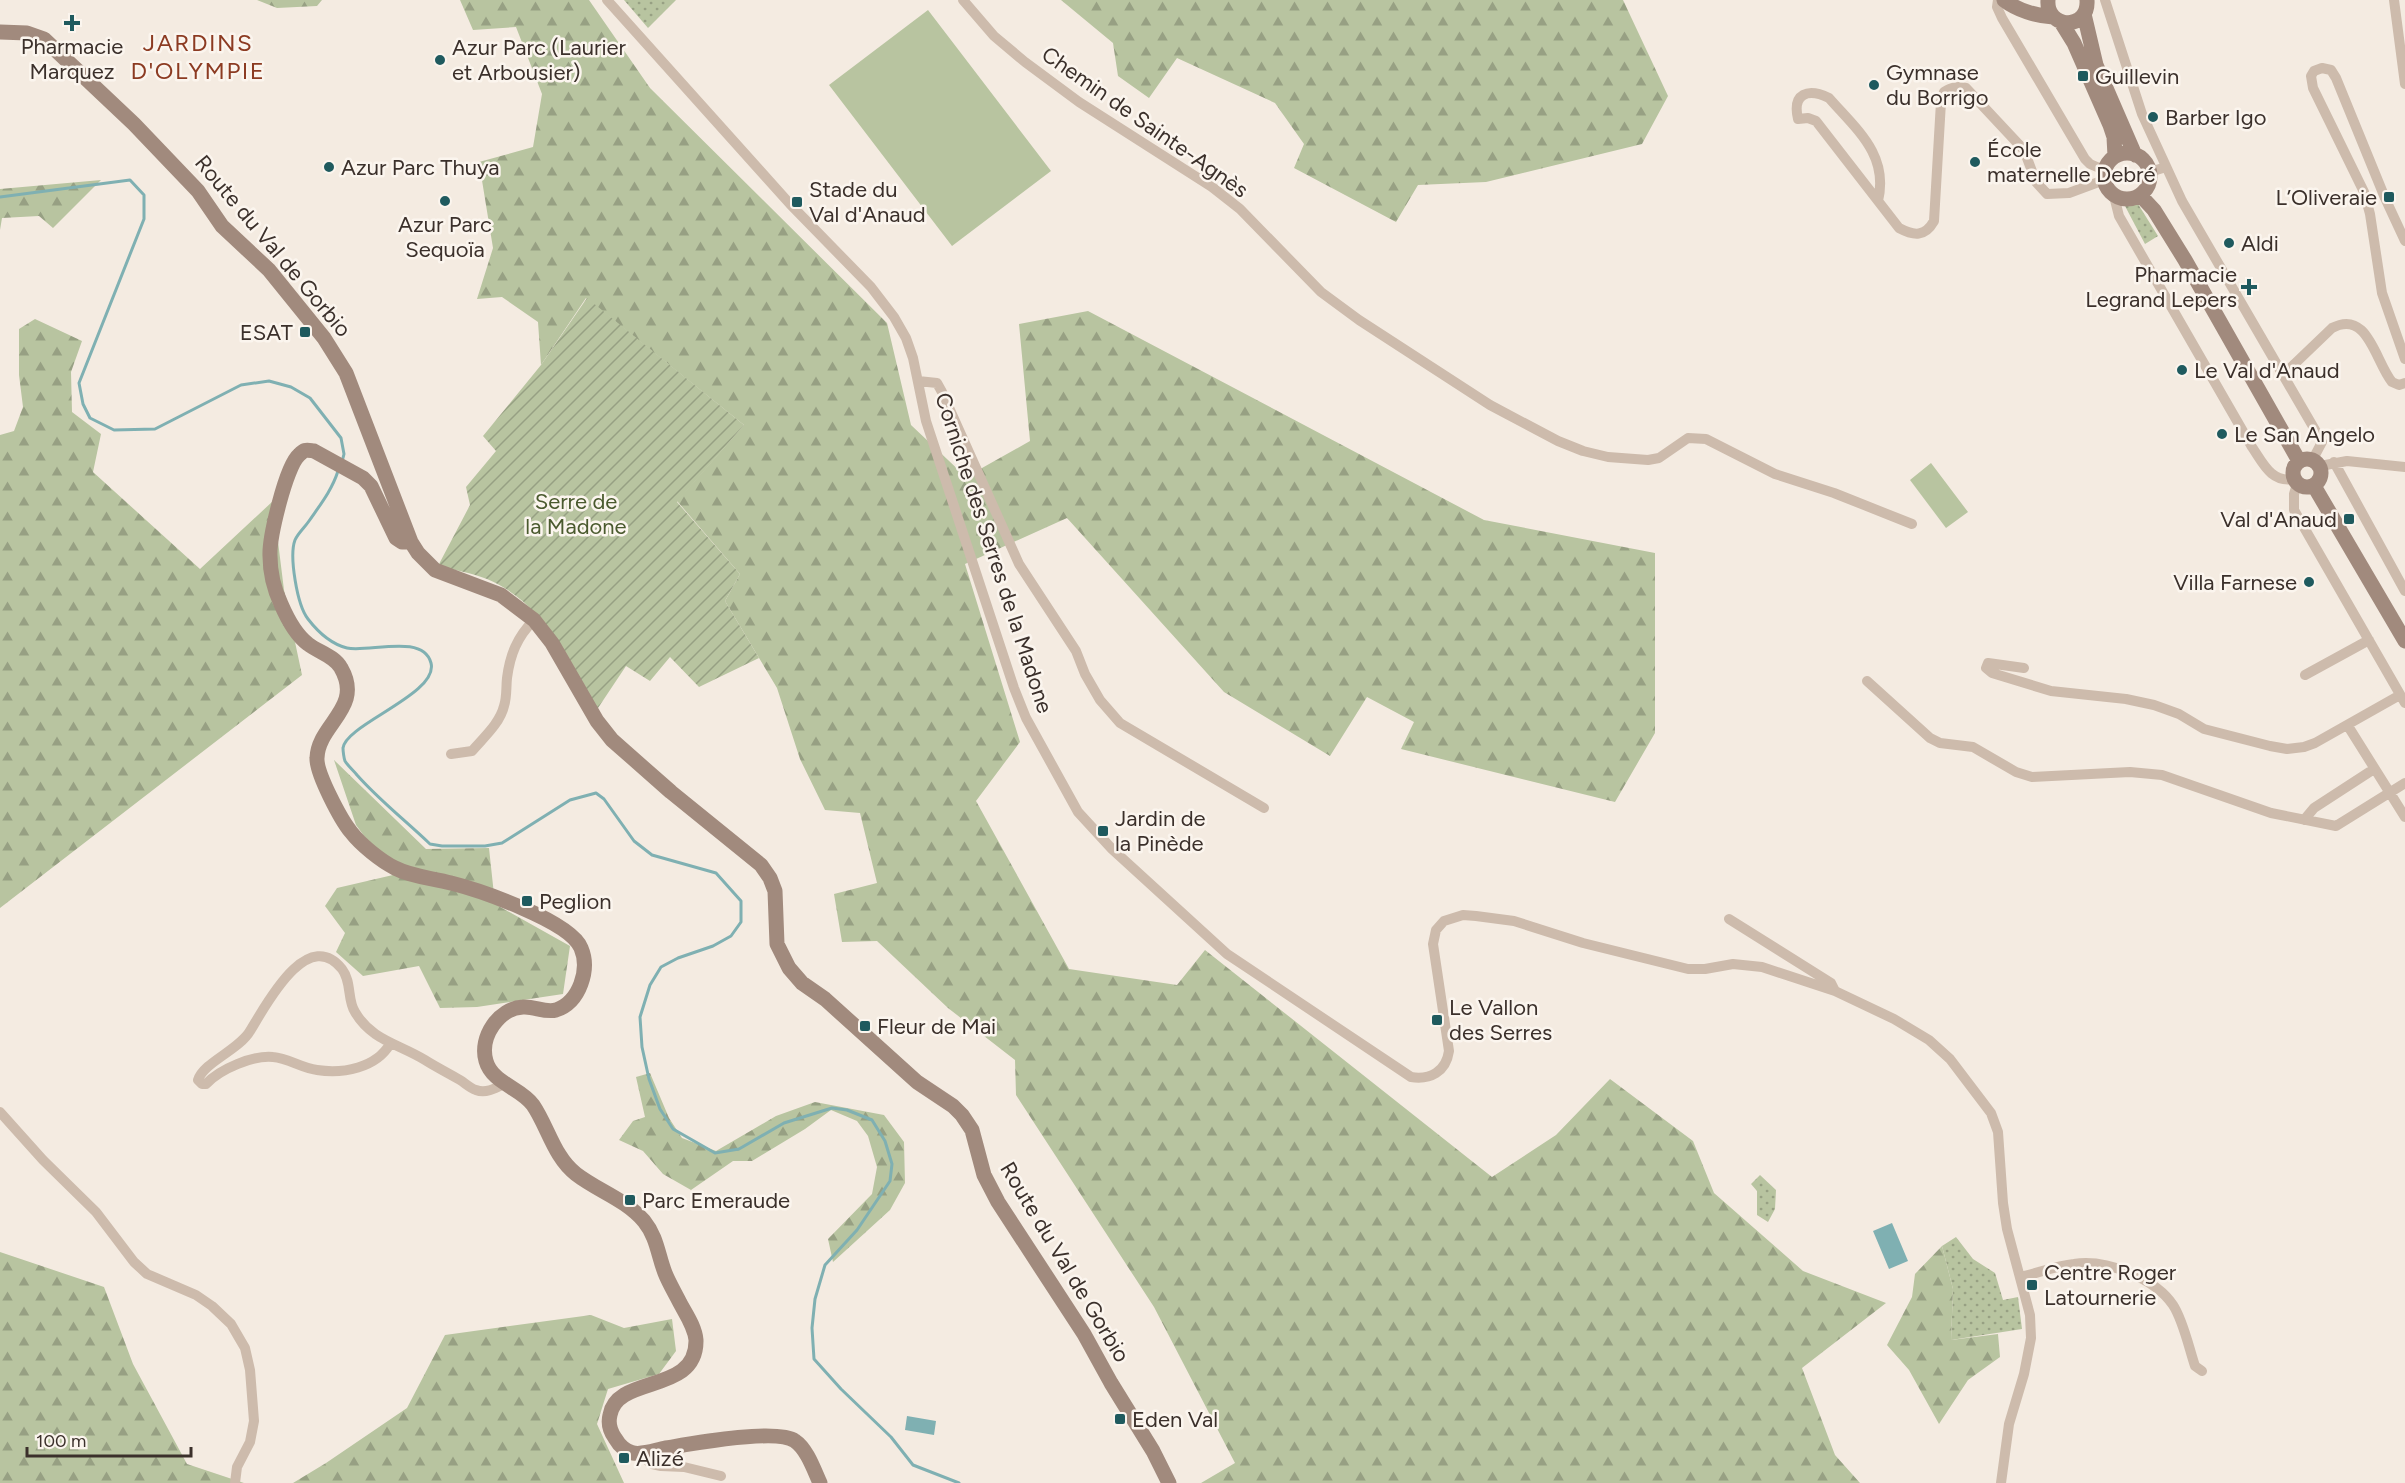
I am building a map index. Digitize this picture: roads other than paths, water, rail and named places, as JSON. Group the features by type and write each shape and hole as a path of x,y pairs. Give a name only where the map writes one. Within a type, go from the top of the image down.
{"street":[{"name":"Corniche des Serres de la Madone","path":"607,0 790,204 872,286 894,317 906,338 926,421 1026,718 1050,759 1067,796 1090,827 1227,954 1288,997 1411,1077 1433,1076 1443,1068 1448,1059 1448,1043 1433,944 1436,930 1444,921 1454,917 1476,916 1514,921 1583,943 1688,969 1733,964 1762,967 1834,991 1894,1019 1929,1040 1965,1077 1991,1113 1998,1132 2007,1229 2030,1314 2031,1338 2024,1374 2009,1424 2001,1483"},
{"name":"Chemin de Sainte-Agnès","path":"963,0 994,36 1025,62 1079,102 1212,187 1240,209 1321,292 1359,320 1490,405 1558,441 1583,451 1608,457 1648,460 1659,458 1688,438 1707,439 1775,474 1834,493 1912,524"},
{"path":"1998,0 1997,7 2002,18 2085,159 2104,175 2109,192 2122,199 2132,199 2140,195 2148,185 2150,172 2147,165 2135,155 2096,65 2090,48 2086,5"},
{"path":"2004,0 2010,5 2033,14 2072,23 2086,5"},
{"path":"1878,201 1880,184 1875,151 1829,98 1819,93 1806,93 1798,98 1795,107 1798,119 1808,118 1816,121 1878,201 1899,228 1909,234 1918,235 1930,229 1934,221 1941,102 1944,92 1958,86 1966,88 2024,150 2036,182 2047,194 2069,193 2104,175 2115,156 2114,137 2074,43 2049,12 2048,0"},
{"path":"2105,0 2142,114 2182,201 2322,442 2317,462 2320,479 2314,486 2306,487 2273,476 2268,472 2119,216 2114,196"},
{"path":"2394,0 2405,84"},
{"path":"2086,5 2109,12"},
{"name":"Route du Val de Gorbio","path":"0,32 27,33 44,39 89,79 171,161 198,192 222,226 269,270 338,358 346,373 411,542 418,553 435,570 501,595 534,620 552,643 597,721 612,740 761,866 770,878 775,891 777,944 789,968 802,983 825,999 917,1082 953,1106 962,1115 972,1130 984,1175 998,1202 1084,1334 1111,1383 1153,1450 1169,1483"},
{"path":"2405,241 2336,78 2331,70 2322,68 2314,71 2311,76 2313,88 2364,192 2370,214 2382,292 2405,359"},
{"path":"2115,156 2135,155"},
{"path":"2150,172 2166,167"},
{"path":"2140,195 2154,210 2317,462 2405,591"},
{"path":"2283,375 2332,328 2349,323 2358,326 2366,333 2392,382 2399,385 2405,383"},
{"path":"918,381 937,383 1019,564 1076,651 1085,674 1100,700 1120,723 1264,808"},
{"path":"411,542 402,542 396,538 371,486 349,468 314,451 306,450 291,465 271,539 269,554 273,582 280,603 292,625 308,645 335,660 341,667 347,690 342,712 325,736 317,757 319,770 351,832 396,869 457,884 524,909 574,936 581,948 584,976 578,990 569,1001 559,1009 548,1011 522,1007 510,1010 498,1019 488,1033 485,1046 486,1062 494,1075 521,1092 532,1104 564,1161 574,1173 611,1194 635,1212 647,1225 655,1238 665,1273 694,1332 696,1342 694,1356 689,1364 666,1380 624,1394 613,1404 608,1418 611,1432 618,1443 627,1451 643,1453 727,1439 782,1435 795,1440 803,1450 820,1483"},
{"path":"2024,668 1995,663 1986,665 1987,671 2036,687 2154,705 2179,714 2204,729 2278,748 2304,747 2403,699 2294,510 2296,482 2293,471 2317,462 2348,460 2405,467"},
{"path":"2314,486 2405,641"},
{"path":"451,754 472,751 500,718 505,705 507,676 513,650 517,640 534,620"},
{"path":"2305,675 2369,640"},
{"path":"1867,681 1930,738 1940,743 1973,747 2016,772 2032,777 2130,772 2162,775 2271,813 2336,826 2405,783"},
{"path":"2348,726 2405,817"},
{"path":"2304,820 2314,807 2374,769"},
{"path":"1729,919 1831,983 1834,991"},
{"path":"390,1044 383,1055 351,1070 317,1070 271,1056 257,1058 229,1068 214,1075 206,1084 201,1084 198,1080 206,1068 244,1040 285,978 304,960 313,957 327,958 342,969 347,979 353,1011 364,1027 390,1044 423,1059 476,1090 490,1091 506,1083"},
{"path":"0,1112 43,1160 96,1212 134,1262 147,1274 196,1295 231,1324 245,1348 250,1370 254,1421 250,1442 237,1467 235,1483"},
{"path":"2020,1277 2085,1263 2127,1272 2145,1279 2160,1289 2174,1306 2195,1366 2202,1371"},
{"path":"643,1453 645,1459 652,1464 684,1467 721,1476"}],"water":[{"path":"1892,1223 1908,1261 1889,1269 1873,1231"},
{"path":"907,1416 936,1421 934,1435 905,1430"}],"waterway":[{"path":"0,197 130,180 144,195 144,219 79,383 83,404 90,418 114,430 155,429 241,385 269,381 291,387 310,398 341,438 344,454 342,462"},
{"path":"338,471 325,497 298,535 293,547 297,592 304,612 321,633 341,646 356,649 406,646 426,654 431,663 430,675 421,686 348,739 343,748 345,761 374,793 430,844 442,846 485,846 502,843 570,800 596,793 604,799 634,841 652,855 716,873 741,901 741,922 731,936 713,946 678,958 661,967 650,985 640,1017 642,1047 649,1079 660,1109 673,1129 715,1153 739,1149 784,1123 832,1108 847,1110 872,1120 885,1141 892,1164 890,1181 857,1230 825,1265 815,1299 812,1328 814,1359 841,1389 891,1437 913,1465 959,1483"}],"place":[{"name":"Pharmacie Marquez","path":"72,23"},
{"name":"Azur Parc (Laurier et Arbousier)","path":"440,60"},
{"name":"Guillevin","path":"2083,76"},
{"name":"Gymnase du Borrigo","path":"1874,85"},
{"name":"Barber Igo","path":"2153,117"},
{"name":"École maternelle Debré","path":"1975,162"},
{"name":"Azur Parc Thuya","path":"329,167"},
{"name":"L’Oliveraie","path":"2389,197"},
{"name":"Azur Parc Sequoïa","path":"445,201"},
{"name":"Stade du Val d'Anaud","path":"797,202"},
{"name":"Aldi","path":"2229,243"},
{"name":"Pharmacie Legrand Lepers","path":"2249,287"},
{"name":"ESAT","path":"305,332"},
{"name":"Le Val d'Anaud","path":"2182,370"},
{"name":"Le San Angelo","path":"2222,434"},
{"name":"Val d'Anaud","path":"2349,519"},
{"name":"Villa Farnese","path":"2309,582"},
{"name":"Jardin de la Pinède","path":"1103,831"},
{"name":"Peglion","path":"527,901"},
{"name":"Le Vallon des Serres","path":"1437,1020"},
{"name":"Fleur de Mai","path":"865,1026"},
{"name":"Parc Emeraude","path":"630,1200"},
{"name":"Centre Roger Latournerie","path":"2032,1285"},
{"name":"Eden Val","path":"1120,1419"},
{"name":"Alizé","path":"624,1458"}],"district":[{"name":"JARDINS D'OLYMPIE","path":"198,56"}],"park label":[{"name":"Serre de la Madone","path":"576,514"}]}
